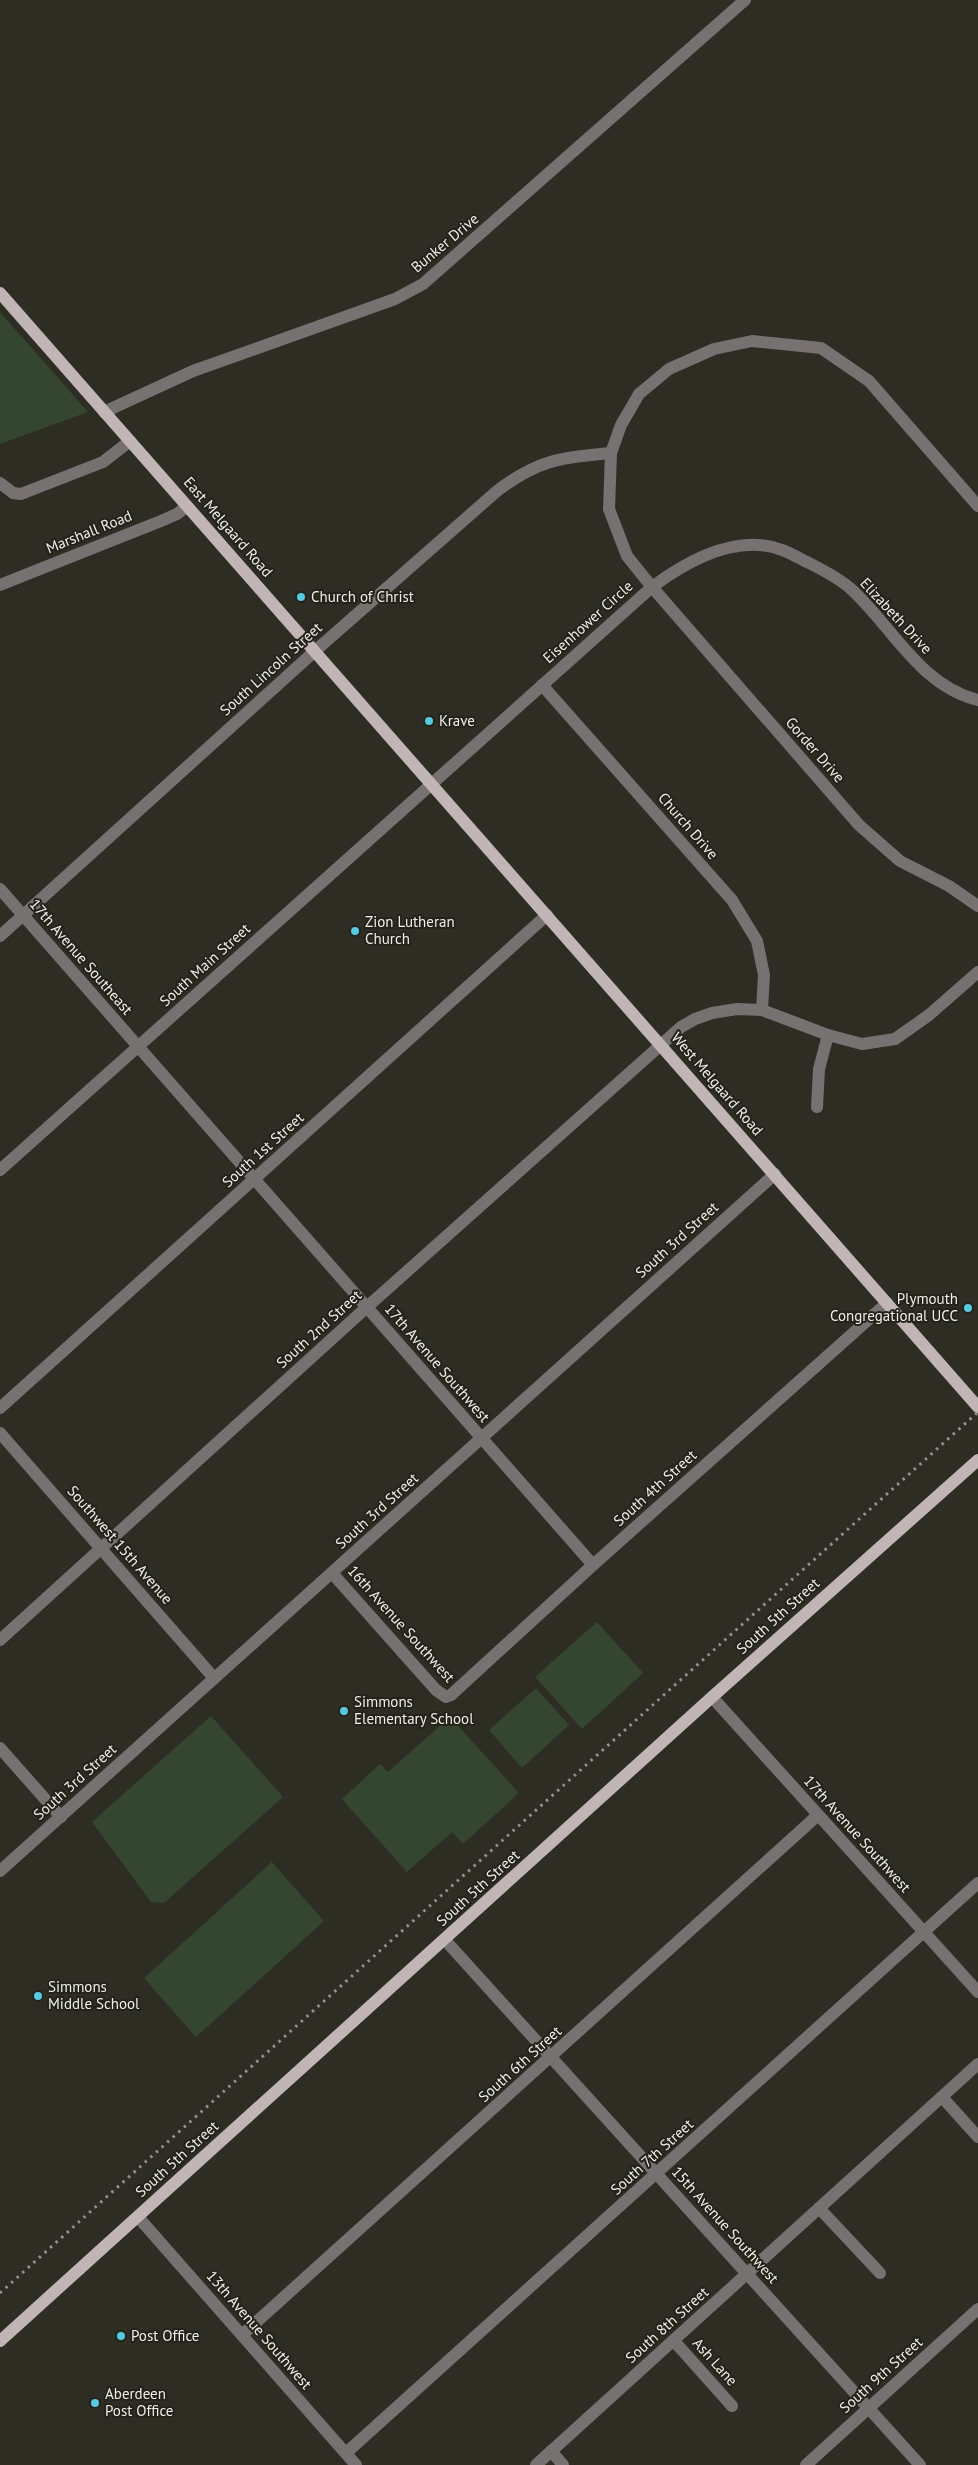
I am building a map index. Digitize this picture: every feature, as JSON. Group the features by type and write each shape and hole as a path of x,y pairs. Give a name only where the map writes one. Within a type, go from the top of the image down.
{"main road":[{"name":"East Melgaard Road","path":"0,293 432,783"},
{"name":"West Melgaard Road","path":"432,783 978,1406"},
{"name":"South 5th Street","path":"0,2341 712,1697 978,1460"}],"street":[{"name":"Bunker Drive","path":"104,412 193,371 395,299 424,284 745,0"},
{"name":"Eisenhower Circle","path":"432,783 652,588 627,556 609,509 611,453 621,425 640,394 669,369 714,349 752,341 821,348 869,381 978,506"},
{"path":"0,483 13,493 21,494 103,462 130,441"},
{"name":"South Lincoln Street","path":"0,936 315,651 497,491 521,473 546,462 611,453"},
{"name":"Marshall Road","path":"0,585 161,521 177,514 187,506"},
{"name":"Elizabeth Drive","path":"652,588 697,559 727,547 754,545 780,549 819,568 850,588 921,667 944,685 966,697 978,700"},
{"name":"Gorder Drive","path":"652,588 859,825 900,861 949,886 978,906"},
{"name":"Church Drive","path":"542,685 732,900 757,941 764,974 762,1010"},
{"name":"South Main Street","path":"0,1170 432,783"},
{"name":"17th Avenue Southeast","path":"0,889 138,1047"},
{"name":"South 1st Street","path":"0,1408 547,914"},
{"path":"662,1045 681,1027 695,1018 738,1008 762,1010 862,1044 895,1038 928,1014 978,972"},
{"path":"817,1107 819,1069 828,1034"},
{"name":"South 2nd Street","path":"0,1640 367,1307 662,1045"},
{"name":"17th Avenue Southwest","path":"138,1047 593,1565"},
{"name":"South 3rd Street","path":"0,1871 775,1174"},
{"name":"South 4th Street","path":"446,1698 455,1692 593,1565 887,1303"},
{"name":"Southwest 15th Avenue","path":"0,1433 214,1678"},
{"name":"16th Avenue Southwest","path":"332,1573 436,1690 446,1698"},
{"name":"17th Avenue Southwest","path":"712,1697 978,1992"},
{"path":"0,1748 61,1817"},
{"name":"South 6th Street","path":"242,2335 818,1815"},
{"name":"South 7th Street","path":"346,2453 978,1883"},
{"name":"15th Avenue Southwest","path":"445,1940 920,2465"},
{"name":"South 8th Street","path":"536,2465 978,2064"},
{"path":"942,2097 978,2137"},
{"path":"819,2208 880,2273"},
{"name":"13th Avenue Southwest","path":"138,2216 356,2465"},
{"name":"South 9th Street","path":"806,2465 977,2312"},
{"name":"Ash Lane","path":"674,2341 732,2406"},
{"path":"551,2452 563,2465"}],"green space":[{"path":"0,312 88,412 0,444"},
{"path":"597,1622 643,1673 582,1729 535,1677"},
{"path":"536,1688 569,1725 522,1768 489,1730"},
{"path":"211,1716 283,1797 164,1903 151,1902 92,1822"},
{"path":"450,1717 519,1793 463,1844 452,1832 407,1872 342,1799 380,1764 388,1772"},
{"path":"272,1862 324,1921 196,2037 144,1978"}],"railway":[{"path":"0,2293 978,1412"}],"place":[{"name":"Church of Christ","path":"301,597"},
{"name":"Krave","path":"429,721"},
{"name":"Zion Lutheran Church","path":"355,931"},
{"name":"Plymouth Congregational UCC","path":"968,1308"},
{"name":"Simmons Elementary School","path":"344,1711"},
{"name":"Simmons Middle School","path":"38,1996"},
{"name":"Post Office","path":"121,2336"},
{"name":"Aberdeen Post Office","path":"95,2403"}]}
